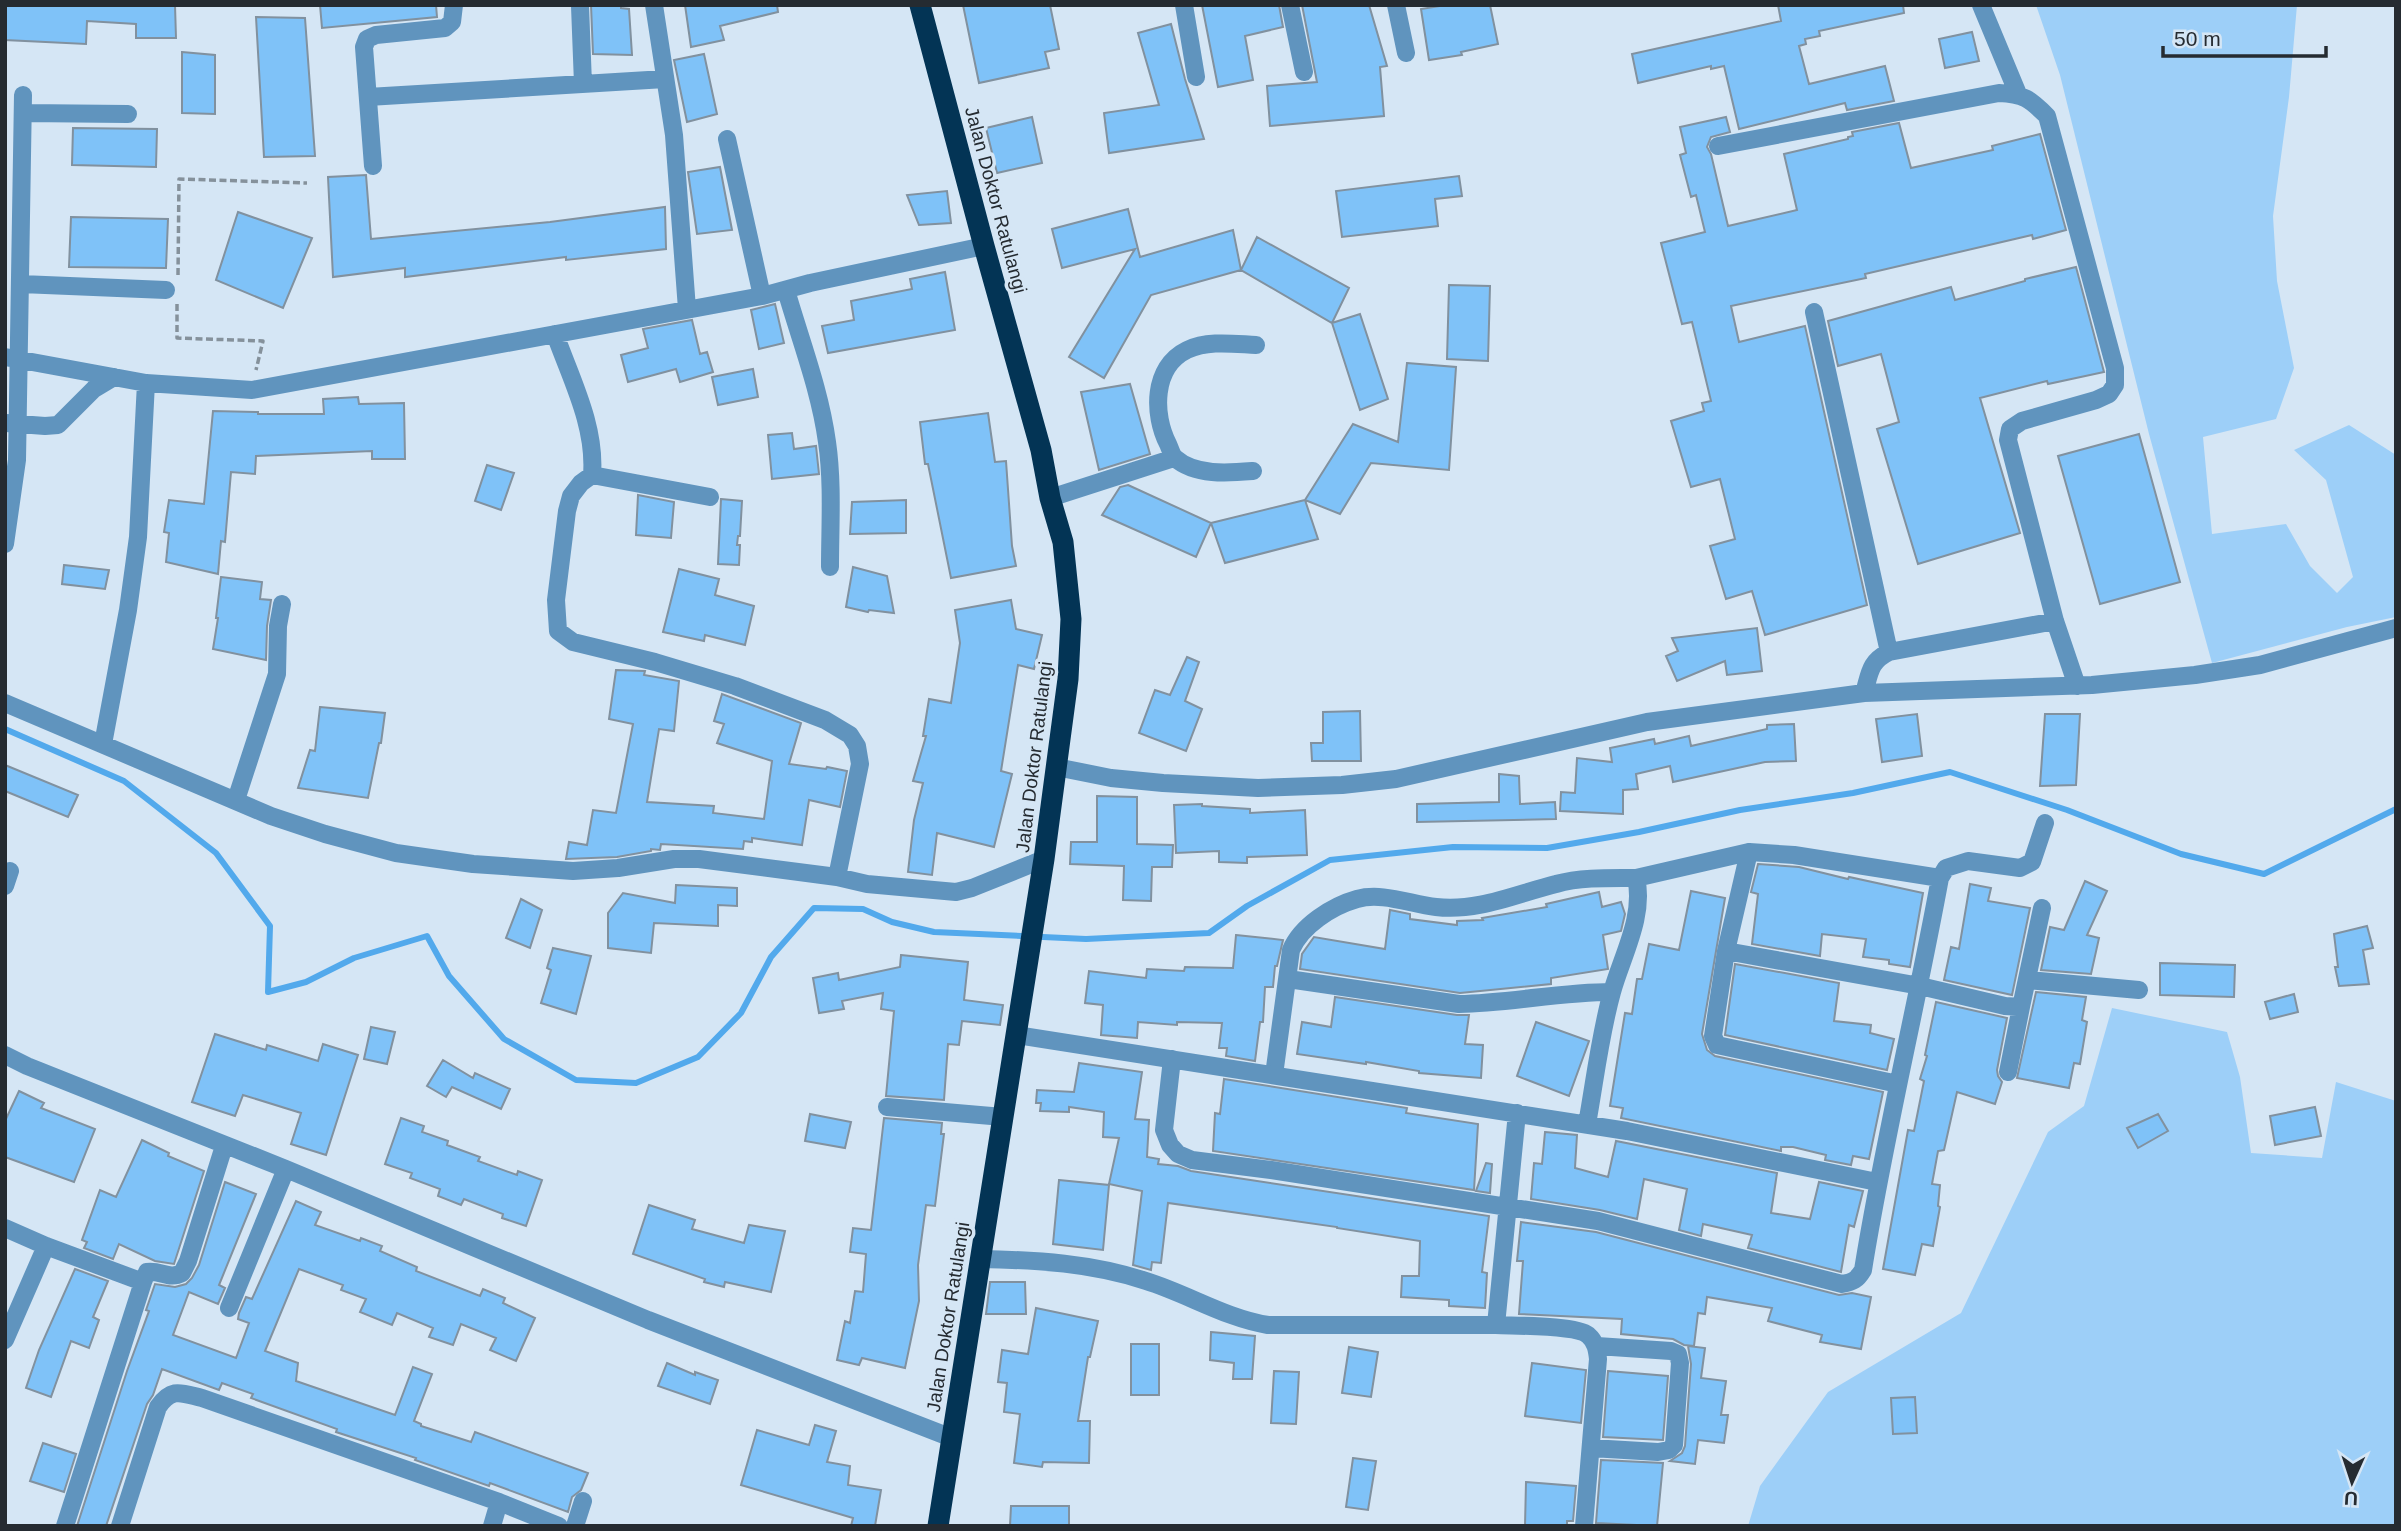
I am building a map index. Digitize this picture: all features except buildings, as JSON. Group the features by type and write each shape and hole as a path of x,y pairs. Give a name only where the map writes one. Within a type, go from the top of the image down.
{"highway":[{"name":"Jalan Doktor Ratulangi","path":"920,5 1041,450 1050,498 1063,542 1071,619 1068,679 1036,915 938,1526"}],"street":[{"path":"373,166 365,47 367,39 376,35 445,28 452,22 454,5"},
{"path":"654,5 674,135 687,309"},
{"path":"1184,5 1196,77"},
{"path":"1290,5 1304,72"},
{"path":"1396,5 1406,52"},
{"path":"1981,5 2018,94"},
{"path":"580,6 583,84"},
{"path":"368,97 665,79"},
{"path":"1718,146 1999,93 2018,94 2034,104 2047,117 2115,368 2115,385 2109,394 2096,400 2022,421 2010,429 2008,440 2054,621 2077,686"},
{"path":"5,544 15,477 11,423 13,307 21,284 13,236 23,104 128,114"},
{"path":"727,139 762,296"},
{"path":"12,359 146,383 252,390 762,296 984,246"},
{"path":"21,284 173,291"},
{"path":"786,290 819,403 827,441 831,485 830,567"},
{"path":"1814,312 1889,652"},
{"path":"555,334 592,440 592,475"},
{"path":"1253,471 1201,471 1174,458 1160,429 1158,397 1165,370 1186,350 1216,343 1256,345"},
{"path":"11,423 58,425 94,389 114,377"},
{"path":"103,744 128,610 138,537 146,383"},
{"path":"1050,498 1174,458"},
{"path":"710,497 592,475 581,483 571,496 567,511 556,600 558,631 573,642 655,662 735,686 825,719 850,735 858,747 860,764 837,877"},
{"path":"236,800 277,674 278,626 282,604"},
{"path":"1864,693 1872,664 1889,652 2054,621"},
{"path":"1056,767 1111,778 1163,783 1258,788 1342,785 1396,779 1647,722 1864,693 2077,686 2195,675 2260,665 2396,628"},
{"path":"5,703 271,816 396,853 473,864 573,871 618,868 674,859 699,859 837,877 867,884 956,892 1044,859"},
{"path":"1172,1059 1164,1130 1170,1145 1178,1154 1192,1160 1598,1222 1842,1284 1852,1282 1863,1270 1877,1182 1920,986 1940,878 1946,868 1968,861 2020,868 2027,866 2032,862 2045,823"},
{"path":"1274,1075 1292,950 1296,939 1307,927 1359,898 1374,896 1436,907 1480,905 1558,883 1636,878 1749,852 1794,855 1940,878"},
{"path":"1749,852 1726,951 1713,1036 1717,1045 1898,1084"},
{"path":"1587,1124 1612,992 1639,902 1636,878"},
{"path":"2008,1072 2042,908"},
{"path":"1726,951 2021,1007"},
{"path":"1288,979 1459,1004 1484,1004 1583,992 1612,992"},
{"path":"2028,980 2139,990"},
{"path":"1016,1034 1587,1124 1877,1182"},
{"path":"5,1055 648,1320 952,1438"},
{"path":"887,1107 1003,1117"},
{"path":"1496,1325 1517,1113"},
{"path":"65,1526 147,1272 169,1277 182,1273 224,1146"},
{"path":"229,1308 286,1169"},
{"path":"5,1228 143,1282"},
{"path":"5,1340 46,1246"},
{"path":"980,1259 1058,1261 1111,1272 1145,1280 1239,1319 1268,1325 1496,1325 1575,1330 1588,1335 1597,1346 1598,1359 1584,1526"},
{"path":"1591,1448 1658,1452 1669,1450 1674,1445 1680,1363 1678,1354 1671,1351 1597,1346"},
{"path":"120,1526 158,1407 166,1396 174,1393 215,1403 499,1502 559,1526"},
{"path":"575,1526 583,1501"},
{"path":"492,1526 499,1502"}],"path":[{"path":"252,390 263,341 177,338 173,291 179,179 307,183"}],"shaded area":[{"path":"2036,5 2297,5 2289,97 2273,216 2277,281 2294,368 2276,419 2203,437 2212,534 2286,524 2310,566 2337,593 2353,577 2326,480 2294,450 2349,425 2396,455 2396,617 2347,627 2212,663 2149,434 2060,75"},
{"path":"2112,1008 2227,1032 2240,1077 2251,1153 2322,1158 2336,1082 2396,1101 2396,1526 1748,1526 1760,1486 1828,1392 1961,1313 2048,1132 2084,1106"}],"waterway":[{"path":"5,729 124,781 216,853 270,926 268,992 306,982 354,958 427,936 449,976 504,1039 576,1080 636,1083 698,1057 741,1013 771,957 814,908 863,909 892,922 934,932 1086,939 1209,933 1247,906 1330,860 1453,847 1547,848 1740,810 1853,793 1950,772 2067,810 2181,854 2264,874 2396,809"}]}
